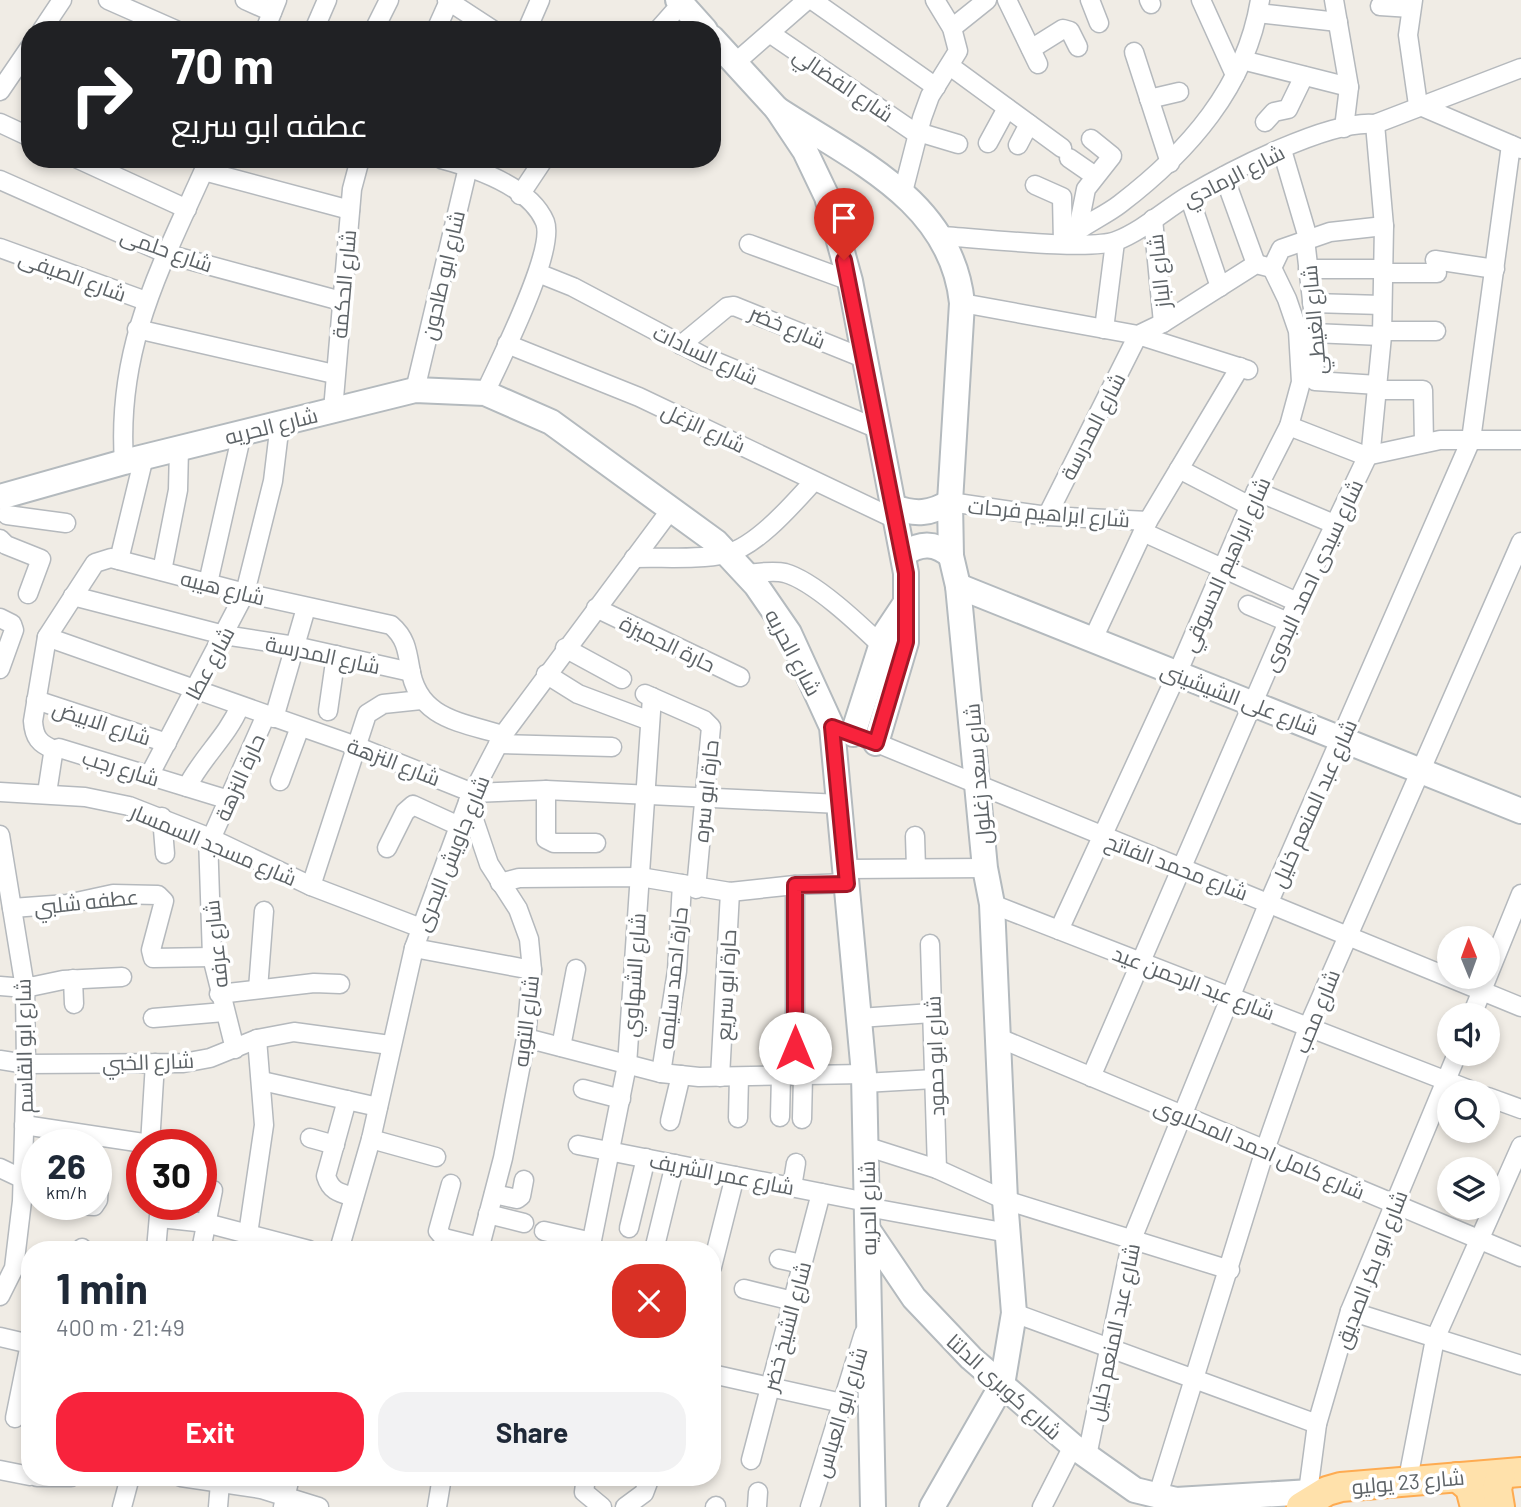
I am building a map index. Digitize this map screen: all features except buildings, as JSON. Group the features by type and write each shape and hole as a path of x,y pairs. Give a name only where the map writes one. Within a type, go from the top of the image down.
{"main road":[{"name":"شارع 23 يوليو","path":"1312,1497 1362,1484 1407,1484 1511,1473"},
{"path":"1500,1507 1497,1489 1511,1473"},
{"path":"1457,1477 1470,1488 1475,1507"}],"street":[{"path":"49,21 62,0"},
{"path":"108,0 156,21"},
{"path":"245,0 275,6"},
{"path":"318,21 327,0"},
{"path":"378,21 389,0"},
{"path":"531,21 540,0"},
{"path":"735,63 810,0 936,88"},
{"path":"903,192 918,133 936,88 958,51 952,27 935,0"},
{"path":"952,27 987,0"},
{"path":"1007,0 1034,57 1063,29 1070,31 1078,47"},
{"path":"1090,0 1100,23"},
{"path":"1201,0 1239,68"},
{"path":"1334,0 1349,87 1344,128"},
{"path":"440,21 448,1 479,21"},
{"path":"664,21 679,2 697,21"},
{"path":"1380,6 1412,4 1408,35 1418,105 1516,147"},
{"path":"1063,243 1078,229 1116,206 1170,163 1210,118 1239,68 1259,6 1338,22"},
{"name":"شارع الفضالي","path":"771,34 918,133 958,145"},
{"path":"721,48 777,109 805,151 827,197 850,281 863,358 904,554 906,642 876,743"},
{"path":"1134,52 1170,163"},
{"path":"0,90 21,60"},
{"path":"950,66 1095,176"},
{"path":"1239,68 1304,76 1349,87"},
{"name":"شارع الرمادي","path":"1115,242 1224,176 1282,150 1362,122 1375,124 1418,105 1521,68"},
{"path":"13,72 21,76"},
{"path":"1265,122 1274,113 1288,109 1304,76"},
{"path":"1149,99 1179,92"},
{"path":"988,143 1007,108"},
{"name":"شارع سعد زغلول","path":"777,109 903,192 941,236 953,256 962,303 950,502 951,556 958,586 985,869 992,904 1005,1200 1014,1313 1002,1385 932,1507"},
{"path":"0,124 21,133"},
{"path":"1018,145 1029,124"},
{"name":"شارع سيدى احمد البدوى","path":"1091,1077 1288,622 1374,439 1382,334 1384,226 1375,124"},
{"path":"1078,229 1082,202 1095,176 1112,155 1091,139"},
{"name":"شارع عبد المنعم خليل","path":"1042,1507 1080,1451 1132,1239 1182,1114 1269,902 1471,440 1495,269 1516,147"},
{"name":"شارع الغيطي","path":"1282,150 1307,238 1317,383 1378,387"},
{"path":"98,168 187,209"},
{"path":"55,750 42,745 34,734 36,700 47,637 95,563 103,559 119,560 134,460 123,395 137,329 203,168"},
{"path":"220,168 350,210"},
{"name":"شارع الحكمة","path":"333,410 350,210 358,168"},
{"name":"شارع ابو طاحون","path":"415,390 468,168"},
{"path":"478,168 520,195 540,214 547,229 538,273 485,393"},
{"path":"520,195 538,168"},
{"name":"شارع ابراهيم الدسوقي","path":"1059,930 1177,674 1253,499 1289,426 1301,382 1298,331 1287,299 1264,266 1224,176"},
{"name":"شارع حلمى","path":"0,180 167,254 341,300"},
{"path":"1035,185 1062,197 1063,243"},
{"path":"1189,196 1220,287"},
{"name":"شارع الباز","path":"1153,219 1163,323"},
{"path":"1138,335 1163,323 1220,287 1264,266 1282,249 1330,232 1384,226"},
{"path":"941,236 1063,243 1115,242 1104,329"},
{"path":"749,244 850,281"},
{"name":"شارع الصيفى","path":"0,248 146,302"},
{"path":"1308,269 1383,271 1436,266 1495,269"},
{"name":"شارع السادات","path":"538,273 584,292 681,345 878,429"},
{"path":"962,303 1138,335 1244,368 1146,526 1093,639"},
{"path":"1312,303 1382,305"},
{"name":"شارع خضر","path":"681,345 721,312 734,306 863,358"},
{"path":"137,329 334,374"},
{"path":"1313,333 1382,334 1436,331"},
{"name":"شارع المدرسة","path":"1047,516 1138,335"},
{"name":"شارع الزغل","path":"507,344 639,397 813,482 896,513"},
{"path":"1378,387 1423,390 1424,443"},
{"name":"شارع الحريه","path":"8,501 134,460 415,390 485,393 551,422 672,508 727,554 757,573 842,730 840,804 864,1079 873,1507"},
{"name":"شارع عطا","path":"149,776 245,593 273,481 280,423"},
{"path":"1289,426 1366,456 1440,439 1521,440"},
{"path":"208,583 242,433"},
{"path":"162,571 176,503 180,448"},
{"path":"1179,469 1253,499 1334,524"},
{"path":"634,558 727,554 760,535 788,510 813,482"},
{"path":"28,594 41,559 6,545 0,537 8,501 66,523"},
{"path":"896,513 917,513 940,508 950,502"},
{"name":"شارع ابراهيم فرحات","path":"950,502 1047,516 1146,526"},
{"name":"شارع جاويش البحرى","path":"342,1241 371,1139 390,1045 414,948 470,798 500,739 545,674 672,508"},
{"path":"1146,526 1222,569 1297,602"},
{"name":"شارع محب","path":"1168,1502 1194,1381 1265,1150 1308,1027 1347,935 1423,771 1521,542"},
{"path":"904,554 913,548 933,546 951,556"},
{"path":"757,573 788,558"},
{"name":"شارع هيبه","path":"119,560 306,608 391,625 402,634 421,700"},
{"path":"757,573 778,572 795,578 845,612 881,645"},
{"name":"شارع على الشيشينى","path":"958,586 1343,737 1521,811"},
{"name":"شارع المدرسة","path":"73,596 224,635 295,646 411,672"},
{"path":"842,730 891,623 905,604"},
{"path":"1248,606 1288,622"},
{"name":"حارة النزهة","path":"210,839 270,716 306,608"},
{"name":"حارة الجميزة","path":"596,608 740,677"},
{"path":"0,618 12,624 14,630 0,669"},
{"name":"شارع النزهة","path":"47,637 356,746 470,798 546,790 645,797 840,804"},
{"path":"565,648 622,679"},
{"path":"328,711 336,655"},
{"path":"545,674 590,699 650,721"},
{"name":"شارع الشهاوي","path":"592,1241 627,1065 650,721 648,695"},
{"name":"حارة ابو سره","path":"648,695 709,722 711,727 704,799 689,886"},
{"name":"شارع الابيض","path":"36,700 167,743"},
{"path":"312,886 367,714 374,707 421,700 433,711 500,739 612,747"},
{"path":"187,787 202,761 231,726 240,706"},
{"path":"280,780 300,727"},
{"name":"شارع محمد الفاتح","path":"842,730 1521,1007"},
{"name":"شارع رجب","path":"47,793 55,750 63,749 229,800"},
{"path":"546,790 546,839 554,843 596,843"},
{"name":"شارع مسجد السمسار","path":"0,792 47,793 107,802 162,817 312,886 421,928"},
{"name":"شارع التوبه","path":"470,798 480,844 500,883 519,909 526,929 532,970 526,1038 482,1241"},
{"path":"387,848 405,812 413,805 460,826"},
{"path":"162,817 165,854"},
{"name":"شارع ابو القاسم","path":"0,835 25,988 24,1129"},
{"path":"915,836 916,868"},
{"name":"شارع عرفه","path":"210,839 212,957 219,994 235,1049"},
{"path":"500,883 519,878 640,877 730,892 916,868 985,869"},
{"path":"795,885 793,1076 802,1119"},
{"name":"حارة احمد سليمه","path":"661,1073 689,886"},
{"name":"حارة ابو سريع","path":"720,1077 730,892"},
{"name":"عطفه شلبي","path":"12,908 67,904 125,893 158,895 164,901 151,950 153,958 212,957"},
{"path":"1477,1003 1516,921 1521,894"},
{"name":"شارع عبد الرحمن عيد","path":"992,904 1441,1080"},
{"path":"258,989 264,911"},
{"name":"شارع ابو حمود","path":"930,944 937,1169"},
{"path":"414,948 532,970"},
{"path":"561,1047 576,969"},
{"path":"0,986 25,988 73,979 122,976"},
{"path":"73,979 74,1004"},
{"path":"219,994 314,983 340,984"},
{"path":"153,1018 224,1012"},
{"path":"859,1018 932,1013"},
{"name":"شارع الخبي","path":"0,1060 26,1064 196,1060 235,1049 257,1039 294,1032 390,1045"},
{"path":"526,1038 661,1073 720,1077 934,1079"},
{"name":"شارع كامل احمد المحلاوى","path":"999,1038 1521,1257"},
{"path":"248,1234 264,1125 257,1039"},
{"path":"151,1129 155,1063"},
{"path":"670,1121 681,1075"},
{"path":"780,1117 793,1076"},
{"path":"738,1118 739,1077"},
{"path":"262,1081 378,1107"},
{"path":"583,1089 621,1098"},
{"path":"347,1100 326,1177 329,1186 338,1193 354,1197"},
{"path":"1500,1101 1521,1109"},
{"name":"شارع ابو بكر الصديق","path":"1312,1497 1317,1424 1349,1311 1437,1103"},
{"path":"24,1125 126,1140"},
{"path":"310,1138 335,1145"},
{"path":"371,1139 436,1157"},
{"name":"شارع عمر الشريف","path":"578,1145 821,1193 867,1213 1008,1233"},
{"path":"865,1146 937,1169 1005,1200 1230,1270"},
{"path":"1407,1484 1435,1339 1521,1146"},
{"path":"629,1228 646,1158"},
{"path":"792,1187 796,1163"},
{"path":"656,1241 675,1164"},
{"path":"0,1168 21,1178"},
{"path":"719,1241 735,1176"},
{"path":"494,1194 517,1199 524,1180"},
{"path":"451,1184 439,1226 440,1235 458,1241"},
{"name":"شارع الشيخ خضر","path":"751,1460 821,1193"},
{"name":"شارع كوبرى الدلتا","path":"867,1213 914,1298 971,1358 1080,1451 1135,1490 1168,1502 1312,1497"},
{"path":"488,1214 524,1223"},
{"name":"شارع ابو القاسم","path":"0,1296 23,1220"},
{"path":"157,1241 159,1220"},
{"path":"194,1220 275,1241"},
{"path":"203,1241 207,1220"},
{"path":"544,1231 575,1241"},
{"path":"779,1259 802,1264"},
{"path":"744,1289 793,1301"},
{"path":"1349,1311 1521,1365"},
{"path":"1014,1313 1317,1424"},
{"name":"شارع ابو العباس","path":"811,1507 869,1316"},
{"path":"0,1337 21,1341"},
{"path":"721,1376 842,1403"},
{"path":"15,1418 21,1388"},
{"path":"0,1470 21,1474"},
{"path":"122,1507 128,1486"},
{"path":"218,1507 220,1486"},
{"path":"230,1486 285,1502 319,1507"},
{"path":"437,1507 440,1486"},
{"path":"585,1486 584,1492 602,1507"},
{"path":"625,1507 644,1493 647,1486"}],"route":[{"path":"795,1048 795,885 847,884 832,727 876,743 908,629 904,554 844,260"}]}
